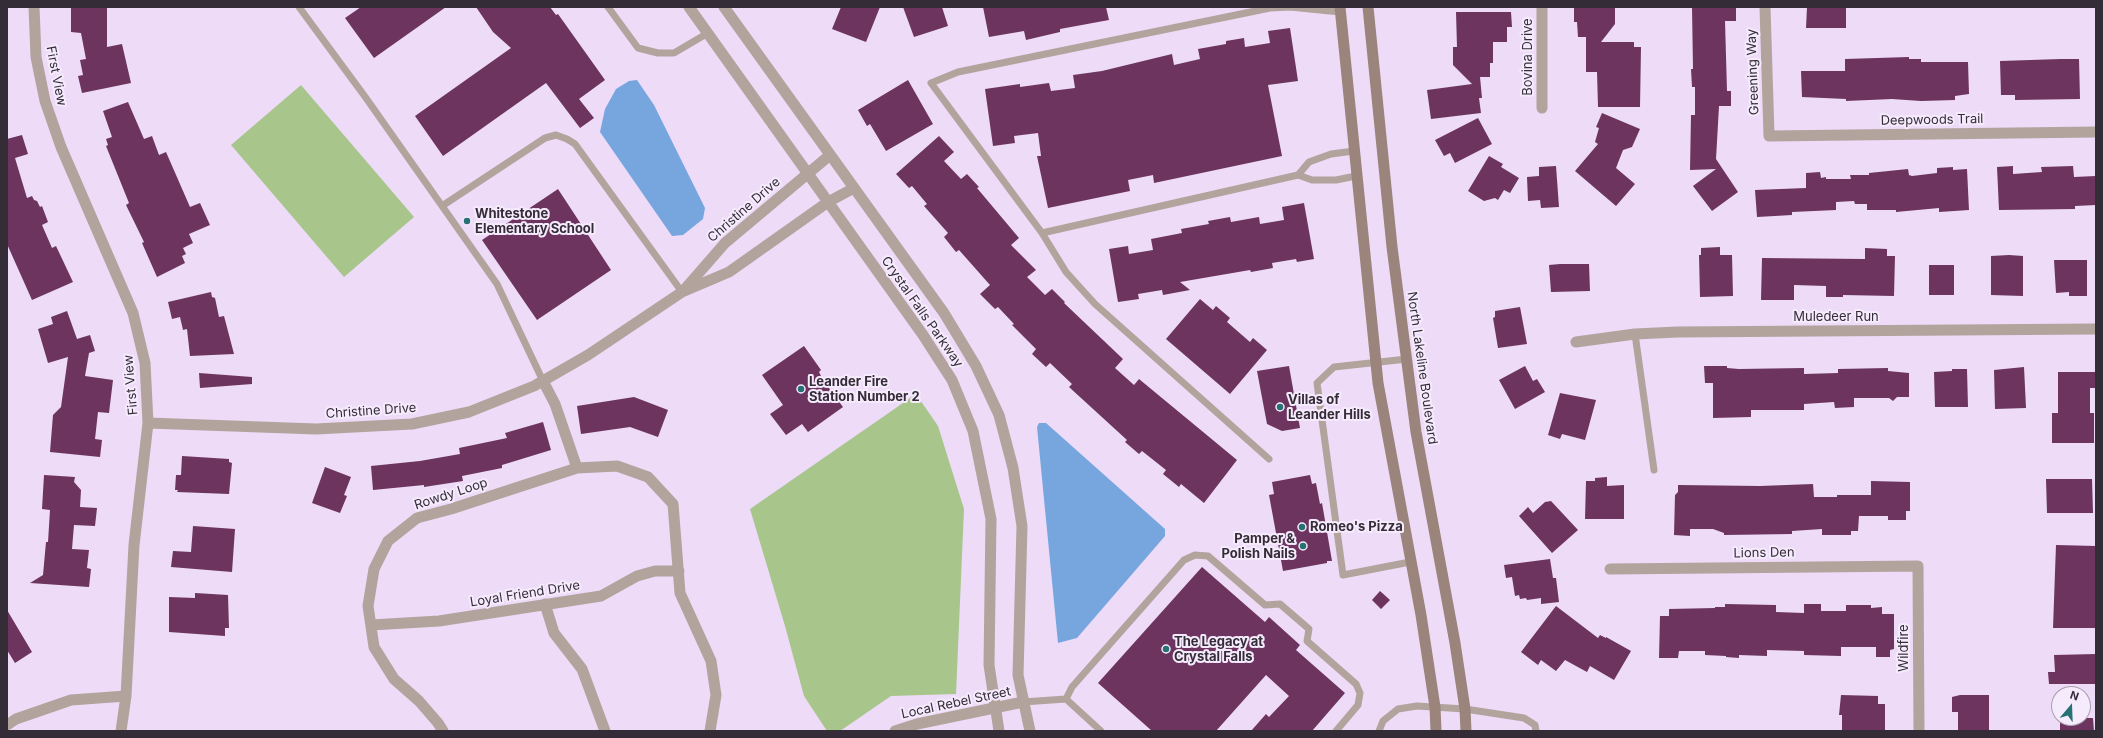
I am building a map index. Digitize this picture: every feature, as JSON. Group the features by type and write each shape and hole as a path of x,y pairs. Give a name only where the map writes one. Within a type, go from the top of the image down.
{"main road":[{"name":"North Lakeline Boulevard","path":"1368,7 1392,247 1416,432 1466,709 1466,731"},
{"path":"1340,10 1376,362 1410,562 1421,615 1435,707 1436,731"}],"street":[{"name":"First View","path":"34,7 36,57 45,102 60,147 133,313 145,363 148,423 134,545 126,696 121,731"},
{"name":"Crystal Falls Parkway","path":"689,7 923,335 952,380 973,431 992,519 989,665 994,707 999,731"},
{"name":"Crystal Falls Parkway","path":"724,7 944,313 976,366 999,415 1013,468 1022,526 1018,675 1030,731"},
{"name":"Bovina Drive","path":"1542,7 1542,108"},
{"name":"Greening Way","path":"1765,7 1769,136"},
{"name":"Deepwoods Trail","path":"1769,136 2096,132"},
{"name":"Christine Drive","path":"682,292 725,243 830,155"},
{"name":"Christine Drive","path":"148,423 316,429 412,424 469,412 543,381 588,355 682,292 729,272 828,202 854,188"},
{"name":"Muledeer Run","path":"1576,342 1635,334 2096,329"},
{"path":"543,381 555,404 577,468"},
{"name":"Rowdy Loop","path":"443,731 438,723 418,701 394,679 374,647 368,606 374,569 388,541 417,518 451,509 577,468 616,466 648,477 673,504 680,593 711,661 716,695 710,731"},
{"name":"Lions Den","path":"1610,568 1918,566"},
{"name":"Wildfire","path":"1918,566 1918,731"},
{"name":"Loyal Friend Drive","path":"371,625 439,622 601,596 637,576 655,571 679,571"},
{"path":"545,604 554,633 582,669 605,731"},
{"path":"7,725 16,719 71,700 126,696"},
{"name":"Local Rebel Street","path":"895,731 917,724 1023,702"}],"lane":[{"path":"299,7 442,206 496,284 543,381"},
{"path":"608,7 638,48 658,53 674,53 708,33"},
{"path":"1270,459 1095,304 1066,272 1042,234 931,83 958,72 1270,8 1290,7 1340,10"},
{"path":"442,206 545,138 556,135 575,144 682,292"},
{"path":"1298,175 1309,162 1332,154 1354,151"},
{"path":"1042,234 1298,175 1312,180 1336,180 1356,176"},
{"path":"1635,334 1654,470"},
{"path":"1407,359 1334,366 1317,383 1343,575 1410,562"},
{"path":"1066,698 1072,687 1184,560 1195,555 1208,556 1265,605 1280,604 1310,629 1307,641 1356,684 1360,694 1358,705 1336,731"},
{"path":"1023,702 1066,698 1101,731"},
{"path":"1379,731 1383,721 1398,709 1417,706 1466,709 1524,718 1535,725 1536,731"}],"green space":[{"path":"301,85 414,217 344,277 231,145"},
{"path":"916,394 938,426 964,509 956,694 891,696 840,731 827,731 804,696 750,509"}],"water":[{"path":"637,80 654,105 705,208 703,219 683,235 672,236 600,132 605,109 616,89 629,81"},
{"path":"1039,423 1046,423 1165,529 1165,536 1077,638 1058,643 1037,427"}],"building":[{"path":"71,7 107,7 107,47 122,44 131,83 82,93 78,76 83,75 80,60 86,59 81,33 71,32"},
{"path":"361,7 446,7 374,58 345,18"},
{"path":"476,7 550,7 556,15 558,14 605,80 579,99 594,118 580,128 546,83 443,156 415,116 511,48 493,32"},
{"path":"841,7 880,7 866,42 832,29"},
{"path":"903,7 942,7 948,26 914,37"},
{"path":"983,7 1106,7 1109,20 1060,29 1060,32 1026,40 1024,31 989,37"},
{"path":"1574,7 1615,7 1615,24 1601,42 1634,42 1634,47 1641,47 1640,107 1598,107 1597,72 1586,72 1586,37 1578,37 1577,22 1574,22"},
{"path":"1692,7 1736,7 1736,21 1725,21 1727,91 1731,91 1731,106 1719,106 1716,159 1738,192 1712,211 1693,186 1716,169 1690,170 1691,115 1695,115 1695,87 1692,87 1691,69 1693,69"},
{"path":"1807,7 1846,7 1846,28 1806,28"},
{"path":"1456,12 1511,12 1512,27 1507,27 1507,42 1493,42 1493,63 1490,63 1490,77 1480,77 1482,98 1479,98 1481,113 1431,119 1427,90 1472,84 1453,65 1453,47 1457,47"},
{"path":"1290,28 1298,81 1268,85 1282,156 1154,183 1153,175 1128,180 1130,191 1048,208 1037,156 1041,156 1038,133 1014,136 1015,143 993,146 985,89 1020,84 1020,87 1049,83 1051,91 1075,88 1073,75 1102,71 1172,54 1174,65 1200,59 1198,49 1226,44 1226,41 1244,38 1245,47 1270,43 1268,31"},
{"path":"1909,57 1909,59 1921,59 1921,62 1968,62 1969,94 1955,96 1955,100 1921,101 1892,99 1846,101 1846,99 1802,97 1801,71 1845,71 1845,59"},
{"path":"2079,59 2080,99 2015,100 2015,95 2001,95 2000,61"},
{"path":"908,80 933,124 886,151 870,124 867,126 858,110"},
{"path":"128,102 144,139 152,136 159,155 166,152 190,207 200,203 210,225 189,234 193,243 183,248 186,254 182,256 185,263 157,277 142,243 144,242 126,205 129,203 106,146 108,145 106,139 112,137 103,111"},
{"path":"1602,113 1640,129 1632,147 1623,150 1616,168 1635,184 1616,206 1575,171 1598,144 1595,142 1599,128 1596,127"},
{"path":"1478,118 1492,144 1455,163 1450,153 1444,156 1435,140"},
{"path":"22,135 28,154 15,158 27,198 32,196 40,207 42,206 48,222 42,225 52,248 56,246 73,282 32,300 7,244 7,139"},
{"path":"939,136 954,152 944,161 961,179 967,174 1019,238 1011,245 1036,270 1027,277 1045,295 1052,289 1065,302 1064,303 1123,359 1115,368 1134,385 1139,379 1237,460 1204,503 1181,484 1179,487 1163,474 1166,470 1142,451 1139,454 1125,442 1127,440 1069,387 1072,384 1050,363 1046,367 1032,354 1036,349 1012,325 1014,324 998,307 995,309 980,294 990,285 959,250 956,252 944,237 948,233 924,206 927,204 912,186 909,188 896,174"},
{"path":"1489,156 1503,164 1501,167 1519,178 1510,193 1504,190 1498,200 1495,198 1484,201 1468,191"},
{"path":"1556,166 1559,207 1541,208 1540,200 1528,201 1527,177 1539,176 1539,167"},
{"path":"2013,166 2013,174 2042,172 2041,167 2073,166 2074,177 2096,176 2096,205 2075,206 2075,209 1999,210 1997,167"},
{"path":"1953,167 1953,170 1967,169 1969,210 1939,212 1939,208 1896,212 1896,210 1867,210 1867,204 1855,204 1854,201 1836,202 1836,210 1792,212 1792,215 1757,217 1755,190 1806,188 1806,173 1820,172 1821,178 1826,177 1826,179 1851,179 1850,175 1869,175 1869,173 1908,169 1909,175 1912,176 1937,173 1937,168"},
{"path":"558,189 611,270 537,320 482,240"},
{"path":"1304,203 1314,259 1297,262 1296,259 1272,263 1273,268 1251,272 1250,270 1180,282 1190,290 1163,295 1162,290 1138,294 1139,299 1118,302 1109,249 1128,246 1129,254 1153,250 1151,239 1182,233 1181,229 1209,224 1208,221 1230,217 1231,222 1259,217 1260,224 1284,220 1282,207"},
{"path":"1720,247 1720,255 1732,255 1733,296 1700,297 1699,255 1701,255 1701,248"},
{"path":"1865,248 1887,249 1887,256 1895,256 1894,296 1843,295 1843,297 1826,297 1826,286 1794,285 1794,300 1761,300 1762,258 1865,259"},
{"path":"1991,256 2023,256 2023,296 1991,295"},
{"path":"2054,260 2087,260 2087,296 2069,296 2069,292 2056,293"},
{"path":"1589,264 1590,291 1551,292 1549,265"},
{"path":"1929,265 1954,265 1954,295 1929,295"},
{"path":"211,292 212,297 215,298 219,317 224,316 234,354 190,356 187,329 183,330 180,317 172,319 168,302"},
{"path":"1200,299 1213,310 1216,306 1230,318 1227,322 1250,342 1253,338 1267,350 1230,394 1166,339"},
{"path":"1520,307 1527,344 1498,348 1493,318 1495,317 1495,311"},
{"path":"67,311 77,339 90,335 95,351 89,353 85,376 113,380 109,413 98,412 95,439 102,440 100,457 50,452 53,415 61,407 68,357 48,363 38,329 53,324 51,317"},
{"name":"Leander Fire Station Number 2","path":"804,346 821,370 819,372 823,380 843,407 808,432 802,424 786,435 770,414 783,405 762,375"},
{"name":"Villas of Leander Hills","path":"1289,366 1300,428 1282,431 1267,424 1257,371"},
{"path":"1525,366 1533,381 1537,379 1545,392 1515,409 1499,380"},
{"path":"1704,366 1727,366 1727,368 1739,369 1804,368 1804,374 1838,373 1838,369 1888,368 1888,371 1909,373 1909,397 1897,397 1893,401 1889,398 1854,398 1854,407 1835,408 1834,402 1804,404 1804,410 1751,410 1751,417 1713,418 1713,383 1705,383"},
{"path":"2024,367 2026,408 1995,409 1994,370"},
{"path":"1952,369 1967,369 1968,407 1935,407 1934,372 1952,371"},
{"path":"2058,372 2095,372 2095,388 2090,388 2090,413 2094,413 2094,443 2052,443 2052,413 2058,413"},
{"path":"199,373 252,377 252,384 200,388"},
{"path":"1560,393 1596,400 1585,440 1562,434 1560,439 1548,435"},
{"path":"634,397 668,410 658,437 630,427 581,434 577,406"},
{"path":"543,422 551,450 502,465 502,468 462,476 463,481 424,487 424,485 373,490 371,466 420,461 460,454 459,448 507,438 505,433"},
{"path":"182,456 229,459 229,462 232,463 229,494 177,492 178,490 175,490 176,475 181,475"},
{"path":"325,467 351,477 344,495 347,496 340,513 312,503"},
{"path":"44,475 75,477 74,482 81,490 80,507 97,508 95,526 74,525 72,549 89,550 87,568 91,569 89,587 30,583 43,575 46,542 48,542 50,510 42,509"},
{"path":"1310,475 1312,484 1316,483 1320,504 1322,503 1332,561 1283,571 1269,495 1274,494 1272,482"},
{"path":"1607,477 1607,486 1624,485 1624,519 1585,519 1586,481 1595,481 1595,478"},
{"path":"2046,479 2092,479 2093,513 2047,513"},
{"path":"1871,481 1910,482 1910,511 1906,511 1906,520 1888,520 1888,516 1859,516 1858,531 1851,531 1851,535 1822,535 1822,529 1792,531 1792,534 1724,535 1724,533 1713,529 1690,529 1690,536 1674,535 1675,495 1678,492 1678,485 1760,486 1813,484 1814,497 1837,497 1837,495 1871,495"},
{"path":"1551,501 1578,530 1552,553 1519,516 1528,507 1533,513 1545,502"},
{"path":"193,526 235,529 232,572 171,567 173,551 191,552"},
{"path":"2056,545 2096,546 2095,628 2053,628"},
{"path":"1550,559 1553,578 1556,578 1559,602 1541,604 1541,598 1527,600 1526,598 1520,599 1519,595 1515,596 1512,577 1506,578 1504,565"},
{"name":"The Legacy at Crystal Falls","path":"1202,567 1265,622 1269,617 1300,645 1296,650 1345,693 1312,731 1251,731 1266,714 1269,717 1289,696 1266,675 1216,731 1152,731 1098,683"},
{"path":"1380,591 1390,600 1381,609 1372,600"},
{"path":"195,593 228,595 229,628 225,628 225,636 169,632 169,597 195,598"},
{"path":"1725,604 1776,605 1776,612 1804,613 1804,604 1821,604 1821,611 1846,611 1846,605 1871,605 1871,608 1882,607 1882,614 1894,614 1894,649 1890,650 1890,657 1876,657 1876,647 1841,647 1841,656 1804,655 1804,651 1767,650 1767,656 1739,655 1739,658 1705,655 1705,651 1679,651 1678,658 1659,658 1660,616 1669,616 1669,609 1715,608 1725,607"},
{"path":"1556,606 1598,638 1600,635 1606,637 1631,651 1614,680 1590,666 1587,672 1565,660 1556,671 1541,660 1538,665 1521,652"},
{"path":"7,610 32,652 15,663 7,650"},
{"path":"2096,654 2096,684 2049,684 2048,672 2055,672 2054,655"},
{"path":"1841,695 1878,696 1878,704 1885,704 1885,731 1842,730 1842,715 1839,715"},
{"path":"1960,695 1989,695 1989,731 1958,731 1958,712 1952,712 1952,697"},
{"path":"2091,718 2093,718 2094,731 2060,731 2060,726 2091,726"}],"place":[{"name":"Whitestone Elementary School","path":"467,221"},
{"name":"Leander Fire Station Number 2","path":"801,389"},
{"name":"Villas of Leander Hills","path":"1280,407"},
{"name":"Romeo's Pizza","path":"1302,527"},
{"name":"Pamper & Polish Nails","path":"1303,546"},
{"name":"The Legacy at Crystal Falls","path":"1166,649"}]}
